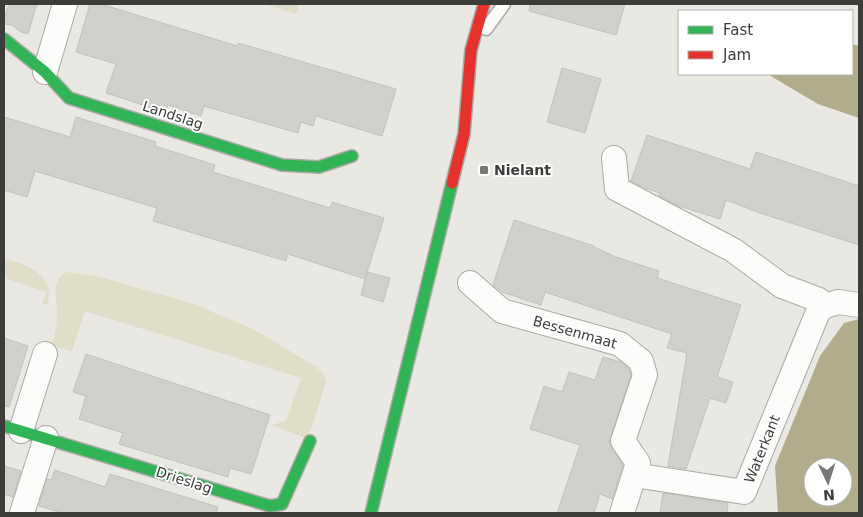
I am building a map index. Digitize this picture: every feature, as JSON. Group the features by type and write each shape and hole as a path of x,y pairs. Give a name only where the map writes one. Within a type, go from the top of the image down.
{"street":[{"path":"45,72 65,4"},
{"path":"471,50 484,4"},
{"path":"371,513 464,134 471,50 468,22"},
{"name":"Landslag","path":"4,39 45,72 69,98 282,165 319,167 352,156"},
{"path":"614,158 617,189 733,250 782,286 819,300 825,306 838,302 859,305"},
{"name":"Bessenmaat","path":"470,284 502,311 620,344 641,361 645,375 623,441 638,463 622,513"},
{"name":"Waterkant","path":"634,475 744,492 818,312 825,306"},
{"name":"Drieslag","path":"44,354 13,428 270,506 282,504 310,441"},
{"path":"22,513 46,438"}],"lane":[{"path":"471,50 504,4"}],"shaded area":[{"path":"264,4 299,4 296,14"},
{"path":"853,44 859,46 859,118 818,104 769,75 853,75"},
{"path":"4,258 29,267 43,278 49,293 48,304 42,305 46,292 4,278"},
{"path":"67,272 96,276 191,303 253,329 315,366 323,373 326,382 308,439 271,425 286,421 301,378 85,311 72,351 52,346 57,323 56,285 61,276"},
{"path":"859,319 859,513 778,513 775,466 820,356 844,323"}],"building":[{"path":"9,4 37,4 28,34 21,32 12,25 4,24"},
{"path":"90,4 101,4 237,46 238,43 396,89 382,136 316,116 313,126 301,122 298,133 204,106 201,116 168,105 165,112 106,93 116,64 76,52"},
{"path":"530,4 625,4 616,35 529,11"},
{"path":"562,68 601,79 585,133 547,122"},
{"path":"4,117 70,137 76,117 156,142 155,146 215,165 213,172 330,208 332,202 384,218 365,279 288,254 286,261 153,221 157,208 35,171 27,197 4,190"},
{"path":"647,135 750,169 756,152 859,186 859,245 726,200 720,219 679,206 659,196 660,193 631,181"},
{"path":"514,220 594,246 616,257 659,271 657,278 741,305 717,377 733,382 726,403 710,398 686,469 668,466 687,353 667,348 672,334 545,292 541,305 502,292 493,285"},
{"path":"367,272 390,278 383,302 361,295"},
{"path":"4,338 28,346 9,407 4,406"},
{"path":"86,354 270,415 251,474 230,468 228,477 119,444 123,433 79,419 86,396 73,392"},
{"path":"603,357 621,362 629,369 631,375 609,442 623,465 612,499 600,494 594,513 557,513 580,445 530,429 544,386 562,392 569,372 595,380"},
{"path":"4,466 21,471 13,497 4,494"},
{"path":"55,470 105,487 110,474 218,507 216,513 62,513 39,506 47,479 51,480"},
{"path":"663,493 728,503 727,513 660,513"}],"traffic: fast":[{"path":"4,39 45,72 69,98 282,165 319,167 352,156"},
{"path":"371,513 452,183"},
{"path":"4,426 270,506 282,504 310,441"}],"traffic: jam":[{"path":"452,183 464,134 471,50 484,4"}],"place":[{"name":"Nielant","path":"484,170"}]}
